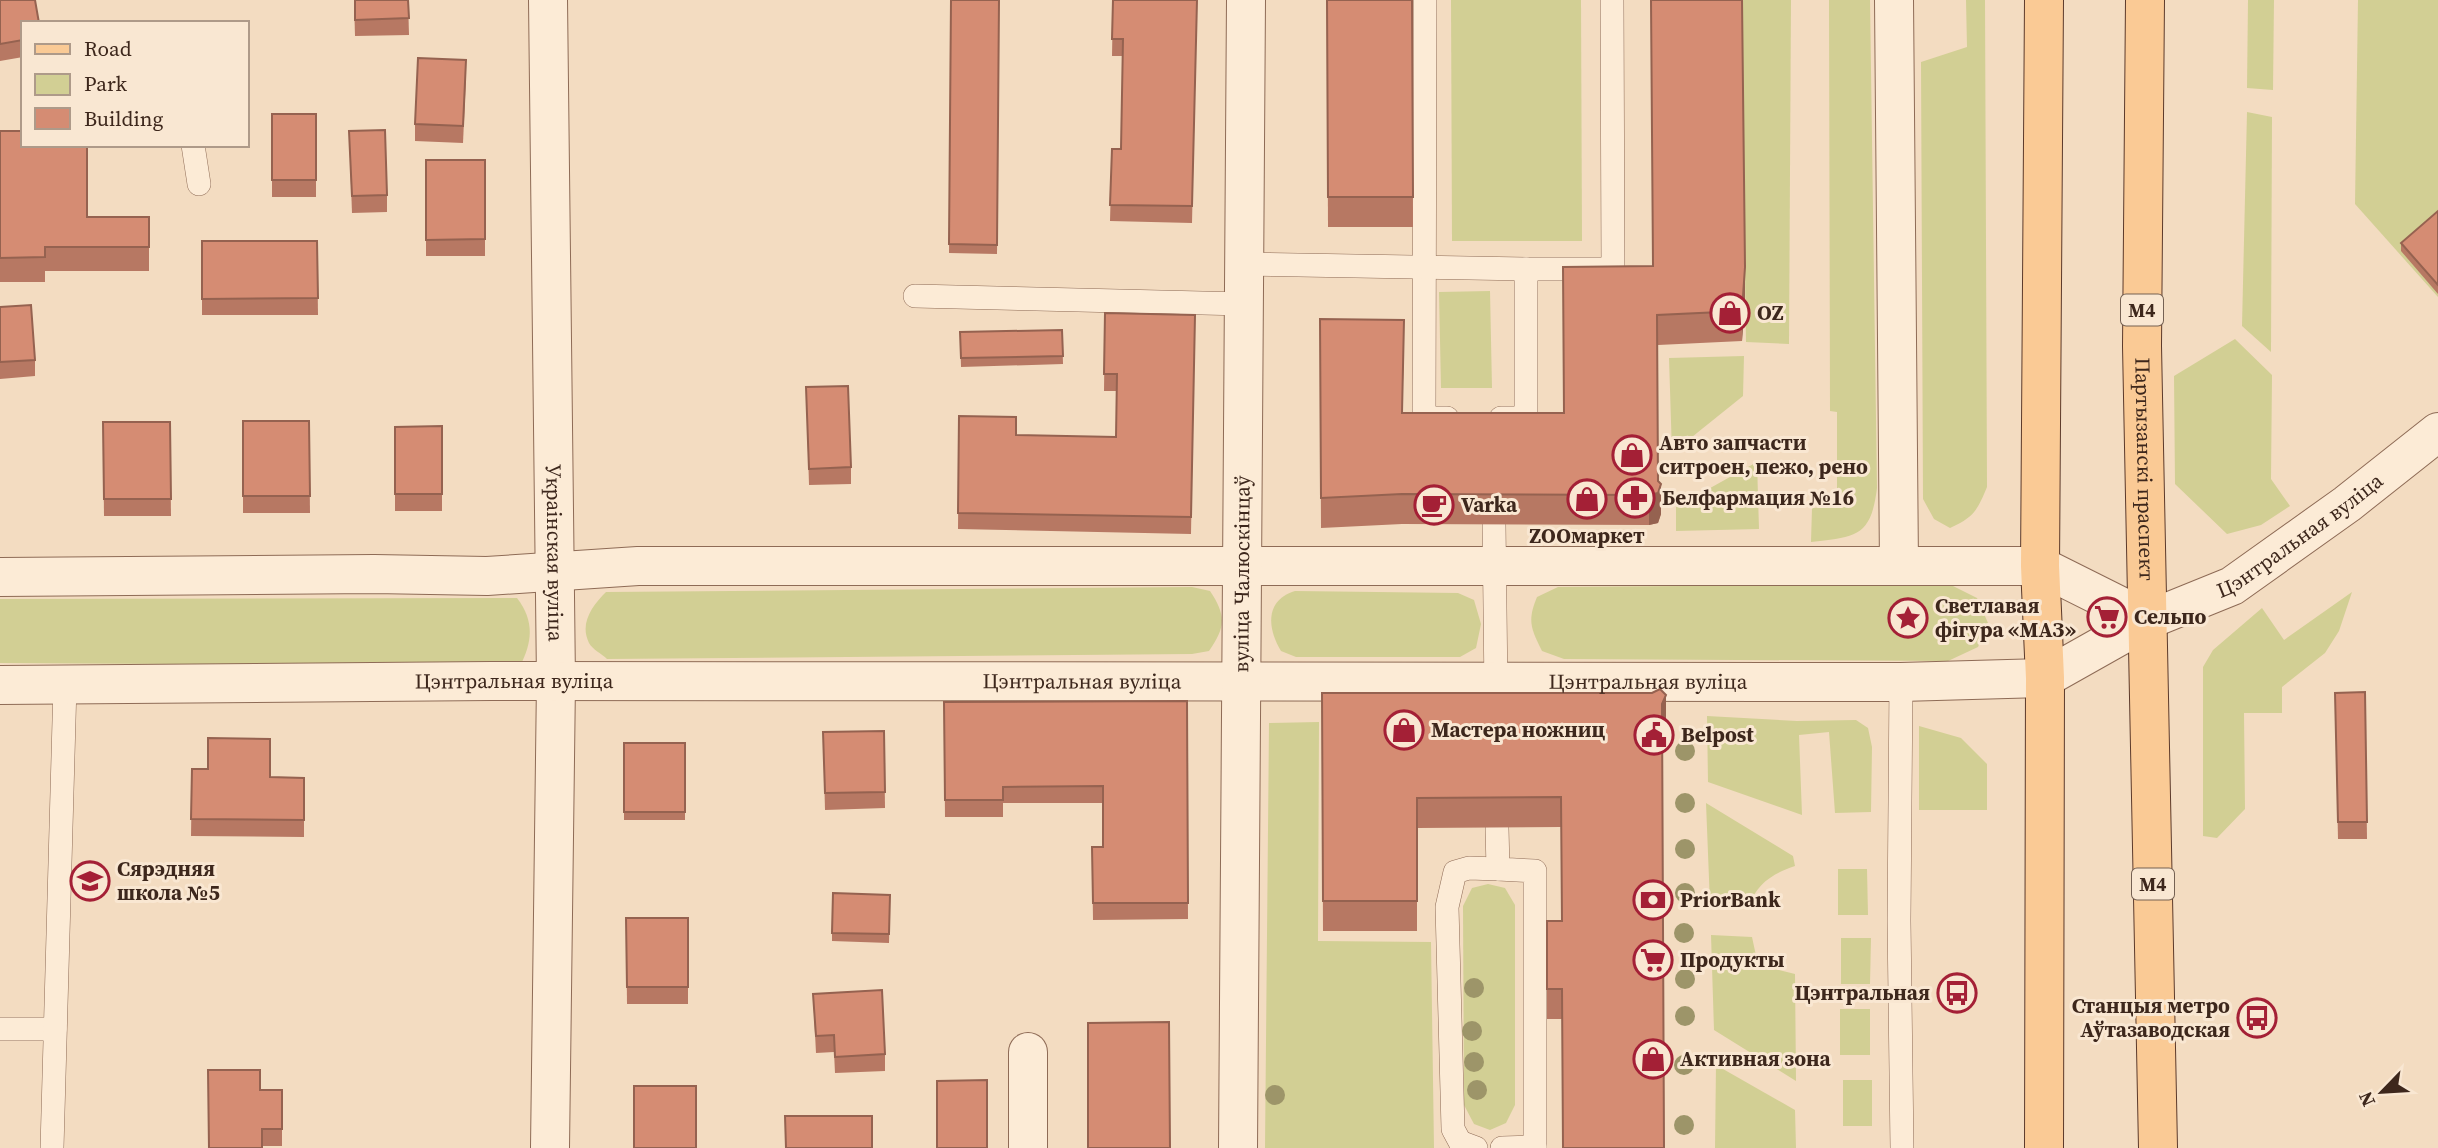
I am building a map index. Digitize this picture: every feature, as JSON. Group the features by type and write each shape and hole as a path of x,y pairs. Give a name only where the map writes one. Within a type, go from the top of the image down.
{"main road":[{"path":"2043,0 2040,566 2045,678 2044,1148"},
{"name":"Партызанскі праспект","path":"2146,0 2142,346 2158,1148"}],"street":[{"name":"Украінская вуліца","path":"548,0 556,681 550,1148"},
{"name":"вуліца Чалюскінцаў","path":"1238,1148 1246,0"},
{"path":"1894,0 1899,566"},
{"name":"Цэнтральная вуліца","path":"0,685 556,681 1241,681 1496,698 1901,681 2045,678 2148,620 2232,586 2347,504 2438,432"},
{"path":"0,577 360,574 487,576 638,566 2040,566 2148,620"},
{"path":"1028,1052 1028,1148"}],"lane":[{"path":"1425,0 1424,418 1526,418 1526,269"},
{"path":"1244,264 1613,269 1612,0"},
{"path":"193,147 199,184"},
{"path":"915,296 1244,304"},
{"path":"1479,418 1494,443"},
{"path":"1494,524 1496,698"},
{"path":"1901,681 1899,921 1902,1148"},
{"path":"52,1148 65,685"},
{"path":"1497,828 1498,869"},
{"path":"1476,1148 1461,1142 1453,1129 1447,907 1455,873 1469,868 1535,871 1535,1148 1502,1148"},
{"path":"0,1029 55,1029"}],"green space":[{"path":"1451,0 1581,0 1582,241 1452,241"},
{"path":"1741,0 1791,0 1789,344 1746,342"},
{"path":"1829,0 1870,0 1877,488 1870,516 1859,532 1811,542 1812,508 1837,507 1837,412 1830,411"},
{"path":"1966,0 1985,0 1987,487 1974,512 1950,528 1934,519 1923,499 1921,62 1967,47"},
{"path":"2248,0 2274,0 2273,90 2247,88"},
{"path":"2358,0 2438,0 2438,297 2355,204"},
{"path":"2247,112 2272,117 2271,352 2242,326"},
{"path":"1490,291 1492,388 1441,388 1439,292"},
{"path":"2235,339 2272,375 2271,479 2290,506 2261,525 2227,534 2175,484 2174,376"},
{"path":"1744,356 1743,396 1672,453 1669,358"},
{"path":"1757,462 1759,529 1676,531 1676,507"},
{"path":"1949,584 1977,598 1988,623 1978,647 1948,661 1564,659 1542,651 1531,619 1537,597 1558,587"},
{"path":"1192,587 1210,591 1219,607 1222,621 1219,635 1209,651 1192,654 607,659 590,645 586,636 589,615 606,592"},
{"path":"1295,591 1458,593 1474,600 1481,624 1476,648 1460,657 1296,657 1281,651 1271,624 1278,601"},
{"path":"2352,592 2339,631 2325,653 2282,687 2282,713 2244,713 2245,809 2217,838 2203,836 2203,667 2213,650 2262,608 2284,640"},
{"path":"517,598 523,606 530,631 520,666 0,663 0,599"},
{"path":"1707,716 1797,721 1856,720 1868,728 1872,747 1871,812 1835,813 1829,732 1799,735 1802,815 1708,782"},
{"path":"1319,722 1318,941 1431,942 1434,1148 1265,1148 1269,723"},
{"path":"1919,726 1961,738 1987,764 1987,810 1919,810"},
{"path":"1706,803 1793,856 1795,866 1761,885 1750,905 1710,904"},
{"path":"1838,869 1867,869 1868,915 1838,915"},
{"path":"1488,884 1505,888 1515,905 1515,1105 1506,1123 1490,1130 1474,1124 1464,1105 1463,906 1472,888"},
{"path":"1711,935 1752,937 1758,965 1795,974 1796,1081 1714,1030"},
{"path":"1841,938 1871,938 1870,984 1841,984"},
{"path":"1840,1009 1870,1009 1870,1055 1840,1055"},
{"path":"1716,1065 1795,1110 1796,1148 1715,1148"},
{"path":"1843,1080 1872,1080 1872,1126 1843,1126"}],"building":[{"path":"0,0 35,0 39,21 21,21 21,40 0,44"},
{"path":"355,0 408,0 409,18 355,20"},
{"path":"951,0 999,0 997,245 949,244"},
{"path":"1113,0 1197,0 1192,206 1110,205 1112,149 1121,149 1123,39 1112,39"},
{"path":"1327,0 1412,0 1413,197 1328,197"},
{"path":"1651,0 1742,0 1745,267 1742,311 1657,315 1658,481 1661,484 1658,493 1402,494 1321,498 1320,319 1404,320 1402,413 1564,413 1563,267 1653,266"},
{"path":"418,58 466,60 463,126 415,124"},
{"path":"272,114 316,114 316,180 272,180"},
{"path":"385,130 387,195 352,196 349,131"},
{"path":"0,131 21,131 21,147 87,147 87,217 149,217 149,247 45,247 45,257 0,258"},
{"path":"426,160 485,160 485,239 426,240"},
{"path":"2438,211 2438,285 2401,243"},
{"path":"202,241 317,241 318,298 202,299"},
{"path":"31,305 35,360 0,362 0,307"},
{"path":"1105,313 1195,315 1191,517 958,513 959,416 1016,417 1016,435 1116,437 1117,374 1104,374"},
{"path":"1062,330 1063,356 961,358 960,332"},
{"path":"848,386 851,467 809,469 806,387"},
{"path":"243,421 309,421 310,496 243,496"},
{"path":"103,422 170,422 171,499 104,499"},
{"path":"442,426 442,494 395,494 395,427"},
{"path":"1660,689 1666,695 1662,704 1664,1148 1563,1148 1562,989 1547,989 1547,921 1562,921 1561,797 1417,798 1417,901 1323,901 1322,693 1652,693"},
{"path":"2365,692 2367,822 2338,822 2335,693"},
{"path":"1187,701 1188,903 1093,903 1092,847 1103,847 1103,786 1003,787 1003,800 945,800 944,702"},
{"path":"884,731 885,792 825,793 823,732"},
{"path":"208,738 270,739 270,777 304,778 304,820 191,819 192,769 208,769"},
{"path":"624,743 685,743 685,812 624,812"},
{"path":"833,893 890,895 889,934 832,933"},
{"path":"626,918 688,918 688,987 627,987"},
{"path":"882,990 885,1054 835,1057 834,1035 816,1036 813,994"},
{"path":"1169,1022 1170,1148 1088,1148 1088,1023"},
{"path":"208,1070 260,1070 260,1090 282,1090 282,1129 262,1129 262,1148 209,1148"},
{"path":"987,1080 987,1148 937,1148 937,1081"},
{"path":"634,1086 696,1086 696,1148 634,1148"},
{"path":"785,1116 872,1116 872,1148 786,1148"}],"place":[{"name":"OZ","path":"1730,313"},
{"name":"Авто запчасти ситроен, пежо, рено","path":"1632,455"},
{"name":"Белфармация №16","path":"1635,498"},
{"name":"ZOOмаркет","path":"1587,499"},
{"name":"Varka","path":"1434,505"},
{"name":"Сельпо","path":"2107,617"},
{"name":"Светлавая фігура «МАЗ»","path":"1908,618"},
{"name":"Мастера ножниц","path":"1404,730"},
{"name":"Belpost","path":"1654,735"},
{"name":"Сярэдняя школа №5","path":"90,881"},
{"name":"PriorBank","path":"1653,900"},
{"name":"Продукты","path":"1653,960"},
{"name":"Цэнтральная","path":"1957,993"},
{"name":"Станцыя метро Аўтазаводская","path":"2257,1018"},
{"name":"Активная зона","path":"1653,1059"}]}
